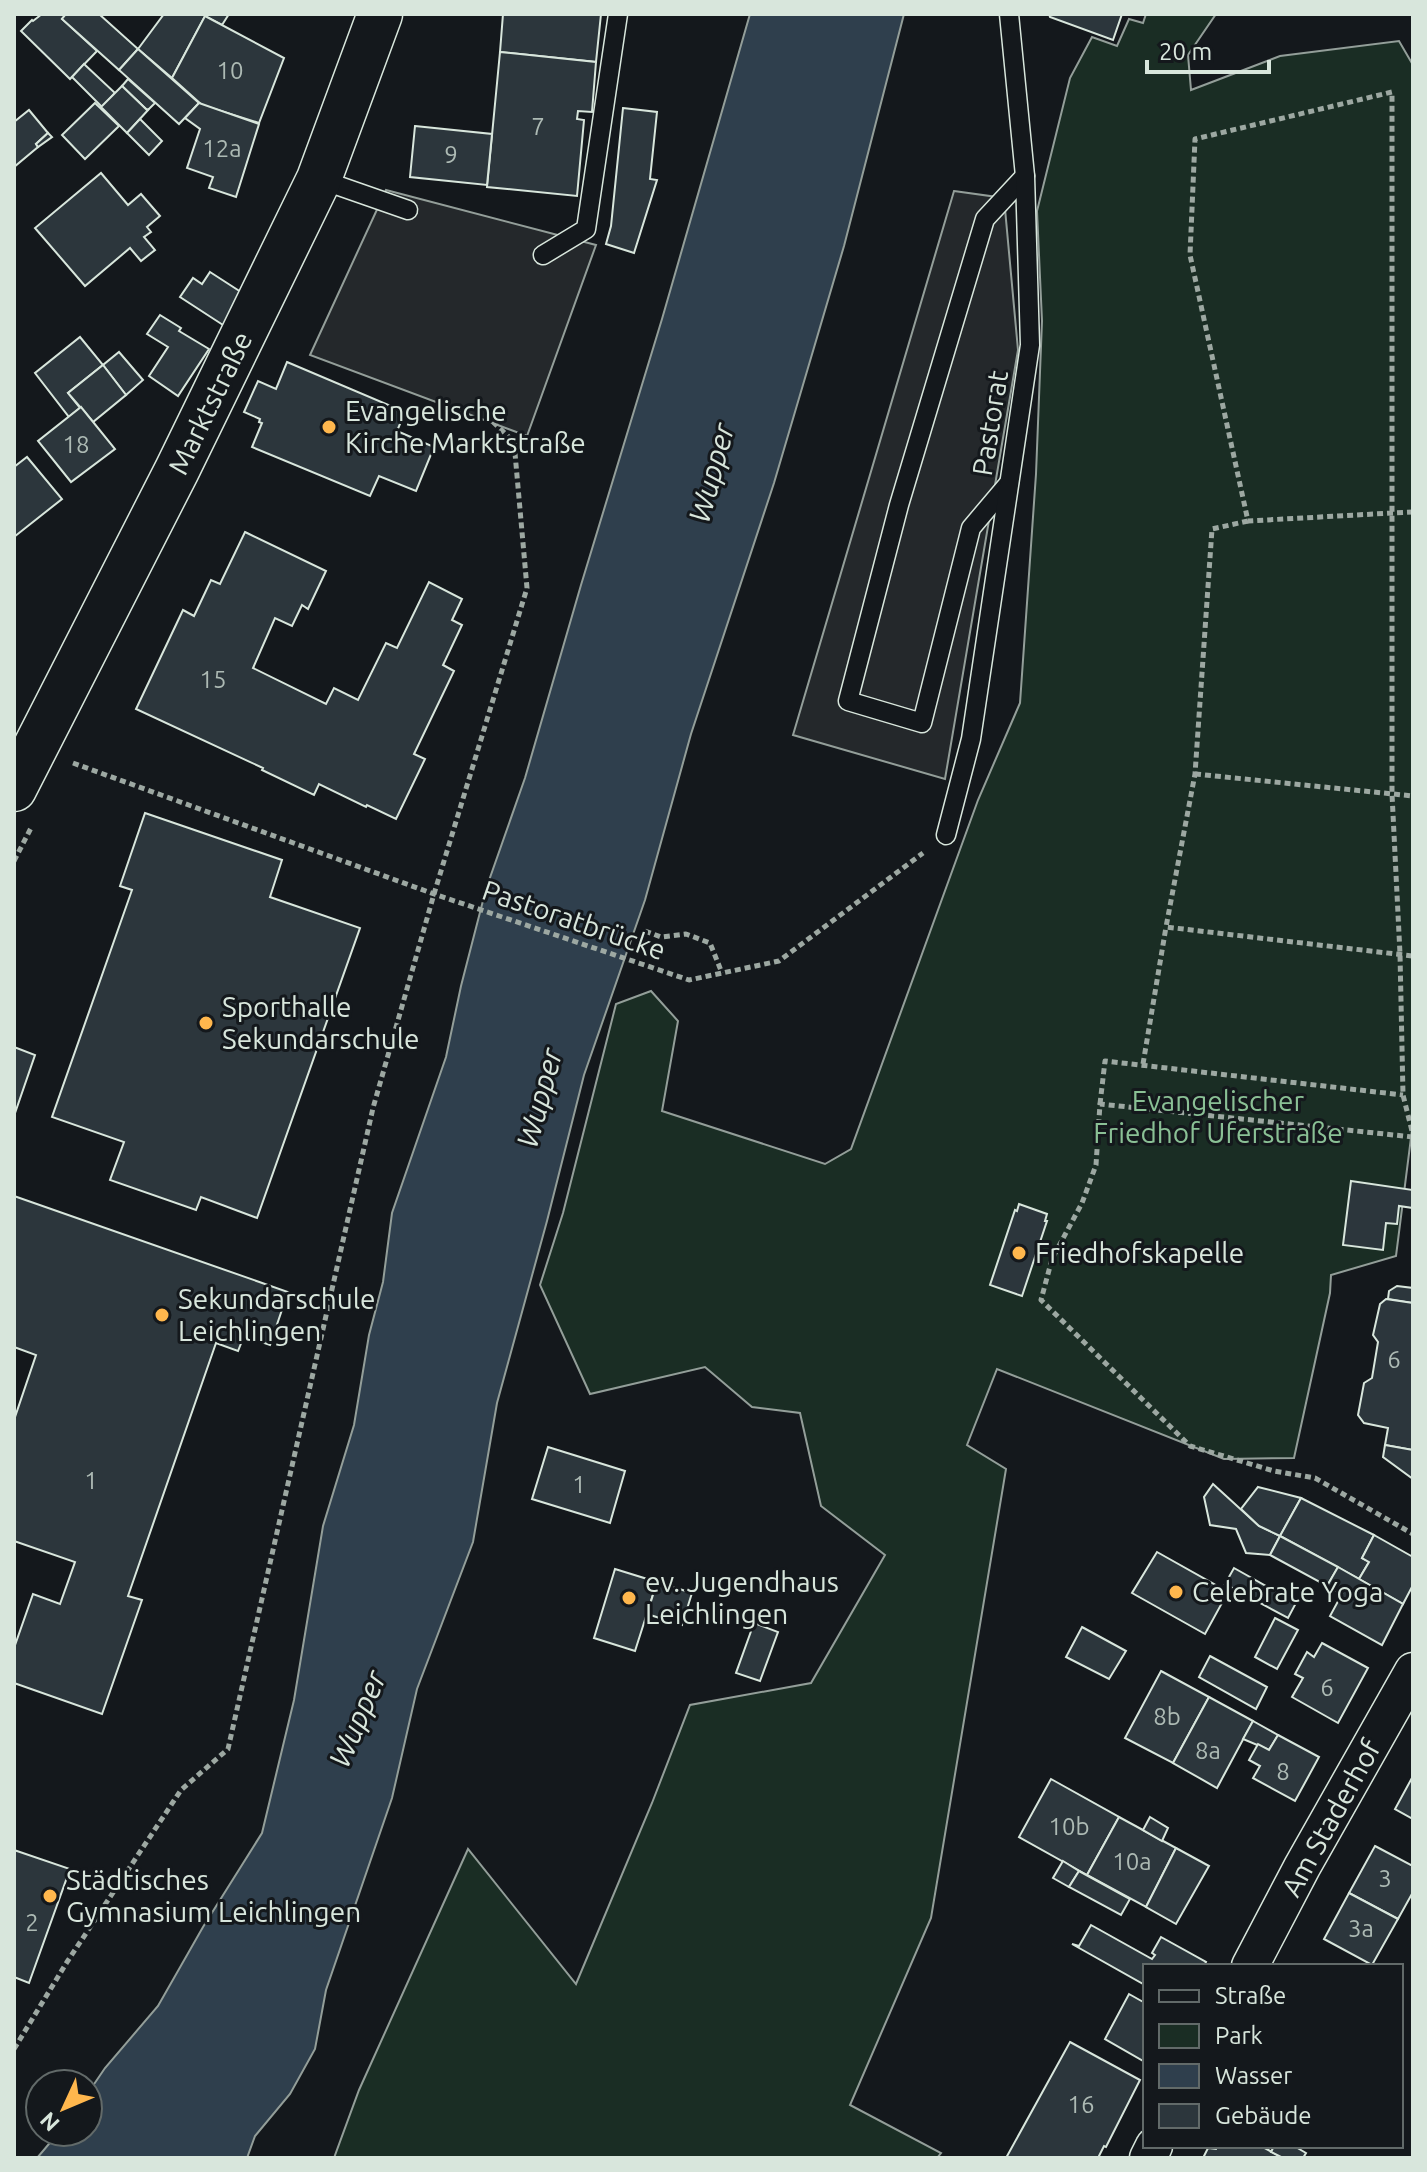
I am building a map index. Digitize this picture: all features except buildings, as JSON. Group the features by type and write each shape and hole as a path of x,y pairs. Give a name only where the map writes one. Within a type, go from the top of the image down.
{"main road":[{"name":"Marktstraße","path":"20,765 177,470 319,179 380,14"}],"street":[{"name":"Am Staderhof","path":"1251,1964 1413,1671"}],"lane":[{"path":"543,255 586,229 618,14"},
{"name":"Pastorat","path":"946,835 971,739 1030,345 1025,176 1009,14"},
{"path":"1009,483 971,528 922,723 848,701 899,505 985,219 1025,176"},
{"path":"319,179 408,210"}],"path":[{"path":"1100,1104 1413,1136 1403,1095 1392,794 1392,92 1195,139 1190,255 1248,521"},
{"path":"14,2049 67,1962 181,1790 228,1749 373,1108 527,588 514,442 490,419"},
{"path":"1143,1064 1195,774 1212,529 1248,521 1413,512"},
{"name":"Pastoratbrücke","path":"20,765 447,898 689,980 722,973"},
{"path":"1195,774 1413,796"},
{"path":"645,931 661,937 686,934 710,943 722,973 779,961 946,835"},
{"path":"1166,927 1413,956"},
{"path":"1403,1095 1105,1061 1096,1165 1082,1203 1052,1259 1041,1300 1190,1446 1274,1471 1315,1478 1413,1534"}],"green space":[{"name":"Evangelischer Friedhof Uferstraße","path":"1146,14 1216,14 1188,55 1191,90 1280,56 1399,41 1413,65 1413,1122 1396,1256 1331,1275 1330,1293 1294,1458 1224,1459 997,1369 967,1445 1006,1469 931,1918 850,2105 941,2153 937,2158 334,2158 359,2090 468,1849 576,1984 690,1705 811,1683 885,1555 821,1506 800,1413 752,1407 705,1367 590,1394 540,1285 563,1213 616,1004 651,991 678,1021 662,1111 825,1164 851,1149 978,800 1020,703 1036,474 1042,321 1037,211 1070,78 1092,37 1117,46 1129,19 1143,23"}],"shaded area":[{"path":"386,190 596,245 527,436 310,355"},
{"path":"954,191 1004,198 1018,350 945,779 793,735"}],"water":[{"name":"Wupper","path":"750,14 904,14 844,246 774,483 691,734 645,900 584,1075 497,1403 473,1542 417,1689 392,1798 326,1990 315,2049 290,2094 255,2136 247,2158 37,2158 45,2148 104,2148 104,2069 158,2006 262,1833 294,1700 323,1526 354,1425 369,1335 383,1282 392,1213 446,1057 486,889 525,778"}],"place":[{"name":"Evangelische Kirche Marktstraße","path":"329,427"},
{"name":"Sporthalle Sekundarschule","path":"206,1023"},
{"name":"Friedhofskapelle","path":"1019,1253"},
{"name":"Sekundarschule Leichlingen","path":"162,1315"},
{"name":"Celebrate Yoga","path":"1176,1592"},
{"name":"ev. Jugendhaus Leichlingen","path":"629,1598"},
{"name":"Städtisches Gymnasium Leichlingen","path":"50,1896"}]}
